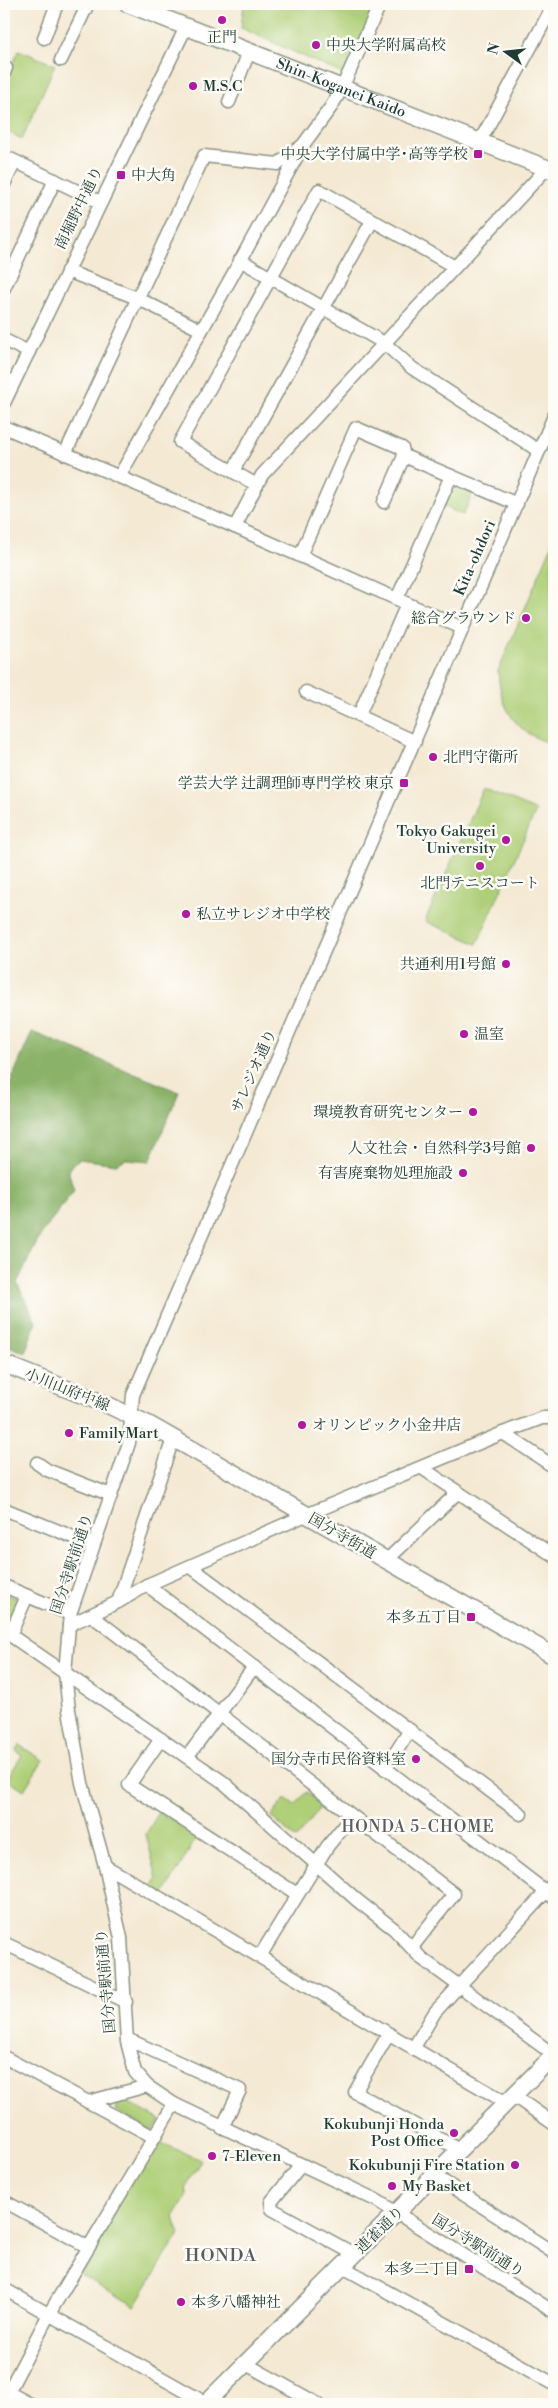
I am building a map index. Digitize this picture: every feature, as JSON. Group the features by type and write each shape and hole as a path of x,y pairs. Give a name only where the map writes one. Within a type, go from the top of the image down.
{"main road":[{"name":"Shin-Koganei Kaido","path":"128,4 551,169"},
{"name":"小川山府中線","path":"4,1364 130,1416"},
{"name":"国分寺街道","path":"130,1416 554,1656"},
{"name":"連雀通り","path":"205,2404 554,2055"}],"street":[{"path":"44,38 57,4"},
{"path":"61,60 88,4"},
{"path":"119,477 303,144 342,88 380,4"},
{"path":"480,141 554,4"},
{"name":"南堀野中通り","path":"4,403 186,27"},
{"path":"229,102 249,52"},
{"path":"4,67 6,68 4,73"},
{"path":"64,454 204,156 278,164 303,144"},
{"path":"4,184 9,159 100,202"},
{"path":"235,526 262,475 455,267 551,169"},
{"path":"4,288 55,180"},
{"path":"257,485 180,442 319,190 455,267"},
{"path":"233,471 372,221"},
{"path":"240,260 384,343 412,368 539,451"},
{"path":"67,271 136,298 201,330"},
{"path":"4,340 29,352"},
{"name":"Kita-ohdori","path":"415,742 554,416"},
{"path":"4,427 235,526 462,628"},
{"path":"300,556 356,428 402,448 404,456 384,502"},
{"path":"404,456 517,504"},
{"path":"358,715 451,476"},
{"path":"306,692 415,742"},
{"name":"サレジオ通り","path":"130,1416 133,1395 415,742"},
{"name":"国分寺駅前通り","path":"130,1416 129,1443 93,1545 70,1619 65,1673 69,1710 82,1783 105,1866 121,1938 127,2039 135,2072 147,2086 174,2104 376,2200 397,2213 407,2222 554,2312"},
{"path":"4,1586 70,1619 91,1615 147,1585 306,1515 503,1433 542,1418 554,1418"},
{"path":"503,1433 554,1467"},
{"path":"118,1602 173,1439"},
{"path":"37,1463 47,1470 111,1495"},
{"path":"422,1468 554,1556"},
{"path":"386,1561 457,1493"},
{"path":"4,1509 93,1545"},
{"path":"190,1567 521,1814"},
{"path":"147,1585 385,1769 552,1891 459,1985 435,2012 413,2049"},
{"path":"27,1596 10,1635 223,1782 358,1901 394,1929 422,1958 554,2055"},
{"path":"91,1615 218,1715 454,1894 412,1947"},
{"path":"187,1757 254,1667"},
{"path":"385,1769 410,1730"},
{"path":"161,1739 129,1785 298,1894"},
{"path":"260,1956 316,1864 351,1817"},
{"path":"105,1866 260,1956 388,2035 511,2099 554,2124"},
{"path":"4,1942 126,2002"},
{"path":"388,2035 355,2092 460,2150"},
{"path":"127,2039 240,2090 222,2128"},
{"path":"4,2057 154,2137"},
{"path":"88,2102 147,2086"},
{"path":"30,2404 5,2394 88,2247 174,2104"},
{"path":"300,2165 271,2202 272,2209 354,2254"},
{"path":"435,2176 554,2253"},
{"path":"4,2201 88,2247"},
{"path":"341,2266 554,2384"},
{"path":"4,2289 205,2404"},
{"path":"246,2364 318,2404"}],"green space":[{"name":"中央大学附属高校","path":"244,4 379,4 347,76 241,28"},
{"path":"19,50 55,65 22,139 4,130 4,84"},
{"path":"457,482 474,490 463,515 443,506 452,485"},
{"path":"554,540 554,744 530,734 520,727 513,718 502,697 498,671"},
{"name":"北門テニスコート","path":"484,788 536,811 477,944 425,921"},
{"path":"32,1032 179,1092 150,1161 126,1159 116,1164 79,1159 68,1170 74,1190 40,1236 17,1283 36,1322 25,1353 4,1344 4,1097"},
{"path":"4,1594 19,1599 19,1604 7,1630 4,1628"},
{"path":"19,1745 43,1760 24,1790 7,1779 22,1755 16,1751"},
{"path":"306,1792 322,1805 296,1839 271,1817 285,1799 295,1806"},
{"path":"159,1812 198,1835 163,1896 152,1889 157,1879 146,1834"},
{"path":"122,2099 160,2120 152,2131 115,2110"},
{"path":"155,2140 201,2160 185,2189 187,2195 174,2217 179,2234 135,2306 78,2273"}],"place":[{"name":"正門","path":"222,20"},
{"name":"中央大学附属高校","path":"316,45"},
{"name":"M.S.C","path":"193,86"},
{"name":"中央大学付属中学･高等学校","path":"478,154"},
{"name":"中大角","path":"121,175"},
{"name":"総合グラウンド","path":"526,618"},
{"name":"北門守衛所","path":"433,757"},
{"name":"学芸大学 辻調理師専門学校 東京","path":"404,783"},
{"name":"Tokyo Gakugei University","path":"506,840"},
{"name":"北門テニスコート","path":"480,866"},
{"name":"私立サレジオ中学校","path":"186,914"},
{"name":"共通利用1号館","path":"506,964"},
{"name":"温室","path":"464,1034"},
{"name":"環境教育研究センター","path":"473,1112"},
{"name":"人文社会・自然科学3号館","path":"531,1148"},
{"name":"有害廃棄物処理施設","path":"463,1173"},
{"name":"オリンピック小金井店","path":"302,1425"},
{"name":"FamilyMart","path":"69,1433"},
{"name":"本多五丁目","path":"471,1617"},
{"name":"国分寺市民俗資料室","path":"416,1759"},
{"name":"Kokubunji Honda Post Office","path":"454,2133"},
{"name":"7-Eleven","path":"212,2156"},
{"name":"Kokubunji Fire Station","path":"515,2165"},
{"name":"My Basket","path":"392,2186"},
{"name":"本多二丁目","path":"469,2269"},
{"name":"本多八幡神社","path":"181,2302"}],"district":[{"name":"HONDA 5-CHOME","path":"418,1827"},
{"name":"HONDA","path":"221,2255"}]}
